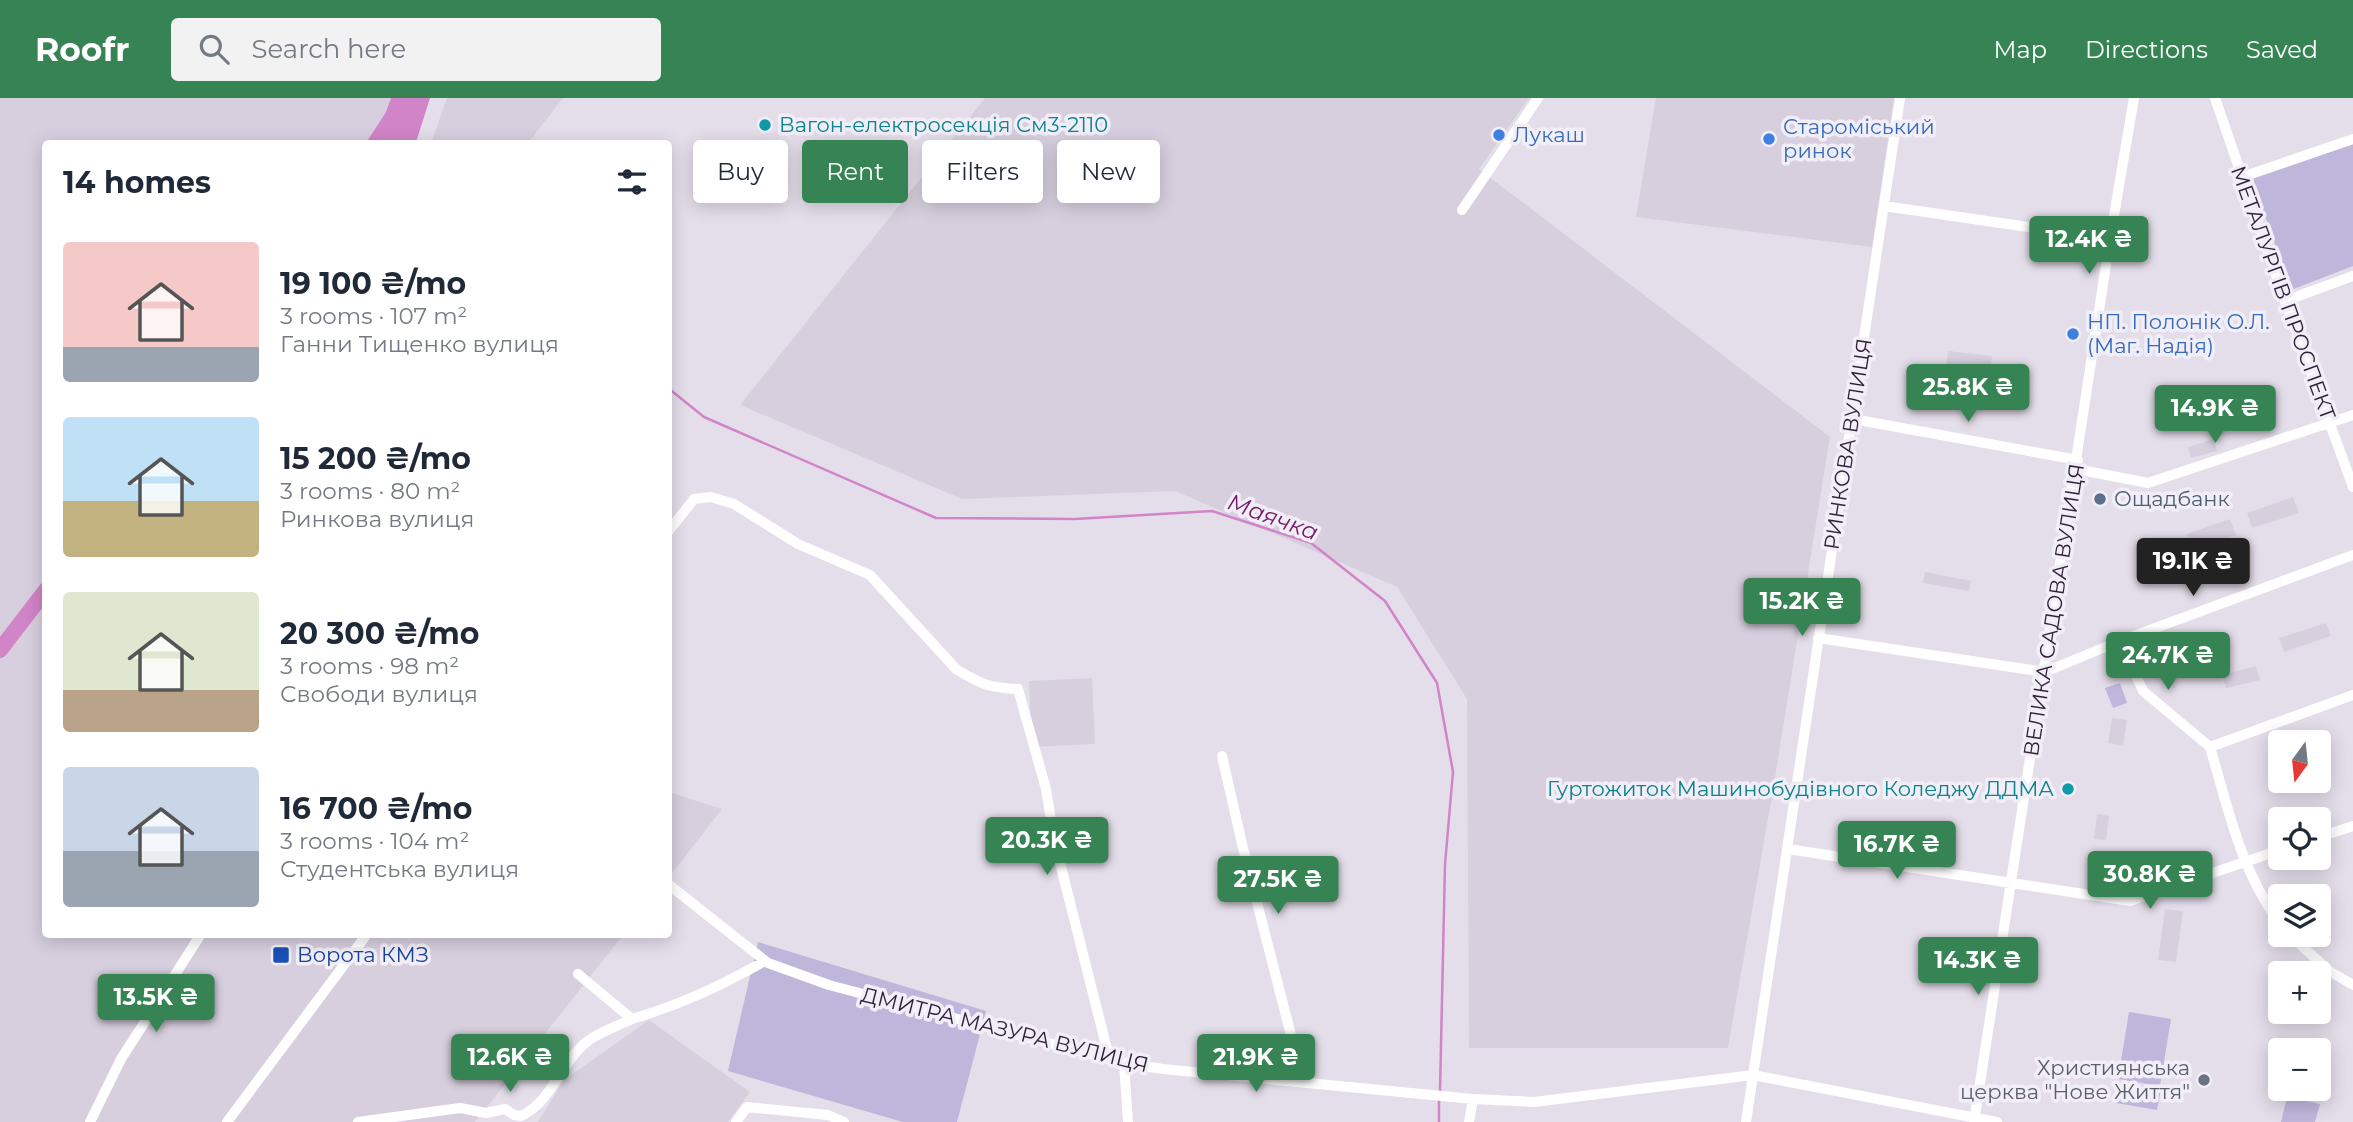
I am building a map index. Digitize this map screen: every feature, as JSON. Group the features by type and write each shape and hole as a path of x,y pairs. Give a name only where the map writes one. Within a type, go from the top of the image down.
{"street":[{"path":"1462,209 1538,98"},
{"name":"РИНКОВА ВУЛИЦЯ","path":"1746,1122 1900,98"},
{"name":"ВЕЛИКА САДОВА ВУЛИЦЯ","path":"1975,1120 2134,98"},
{"name":"МЕТАЛУРГІВ ПРОСПЕКТ","path":"2215,98 2353,487"},
{"path":"2242,177 2353,139"},
{"path":"1884,206 2110,239"},
{"path":"2285,301 2353,276"},
{"path":"1853,419 2077,465 2148,483 2353,415"},
{"path":"672,527 694,499 711,497 734,504 798,544 870,575 956,669 993,688 1018,689 1046,789 1054,839 1110,1057"},
{"path":"1818,638 2045,672 2120,641 2353,555"},
{"path":"2120,641 2143,691 2210,747 2245,862 2268,907"},
{"path":"2210,747 2353,695"},
{"path":"1222,756 1303,1082"},
{"path":"2331,833 2353,826"},
{"path":"1788,849 2130,901 2268,854"},
{"name":"ДМИТРА МАЗУРА ВУЛИЦЯ","path":"672,887 763,962 829,985 1031,1040 1110,1057 1124,1063 1411,1093 1534,1102 1752,1075 1975,1120 1997,1122"},
{"path":"90,1122 121,1059 198,938"},
{"path":"227,1122 363,938"},
{"path":"2303,947 2329,971 2353,985"},
{"path":"358,1122 460,1108 486,1113 505,1109 521,1116 546,1097 580,1048 595,1036 720,986 763,962"},
{"path":"578,974 632,1019"},
{"path":"1124,1063 1128,1122"},
{"path":"1468,1098 1469,1122"},
{"path":"736,1122 747,1107 828,1115 844,1122"}],"shaded area":[{"path":"0,98 391,98 386,112 368,140 42,140 42,938 621,938 475,1122 0,1122"},
{"path":"391,98 430,98 416,140 368,140 386,112"},
{"path":"447,98 563,98 530,140 432,140"},
{"path":"985,98 1529,98 1479,169 1830,437 1728,1048 1469,1048 1467,699 1397,587 1175,491 962,499 740,405 901,203 908,203 908,194 922,177 922,203 1043,203 1043,140 951,140"},
{"name":"Староміський ринок","path":"1656,98 1894,98 1872,247 1636,217"},
{"path":"2353,144 2353,266 2291,290 2252,179"},
{"path":"1948,351 1992,356 1990,373 1946,367"},
{"path":"2214,439 2217,451 2191,458 2188,447"},
{"path":"2293,497 2299,513 2252,528 2247,513"},
{"path":"2230,519 2236,535 2193,550 2187,534"},
{"path":"1925,572 1971,581 1969,591 1923,583"},
{"path":"2326,623 2331,636 2284,652 2279,638"},
{"path":"2256,666 2260,680 2226,688 2222,675"},
{"path":"1092,678 1095,744 1032,747 1029,681"},
{"path":"2120,683 2127,703 2113,708 2105,688"},
{"path":"2112,718 2127,720 2123,746 2108,743"},
{"path":"672,793 722,809 672,873"},
{"path":"2097,814 2109,816 2106,840 2094,839"},
{"path":"2165,909 2183,911 2176,962 2158,960"},
{"path":"758,942 986,1011 957,1122 903,1122 728,1071"},
{"path":"2129,1012 2171,1019 2160,1086 2118,1079"},
{"path":"649,1020 750,1092 728,1122 538,1122 564,1080"},
{"path":"2119,1082 2161,1089 2157,1110 2116,1103"},
{"path":"2286,1101 2320,1104 2315,1122 2281,1122"}],"waterway":[{"name":"Маячка","path":"672,391 704,417 936,518 1075,519 1212,511 1311,543 1385,601 1437,683 1453,772 1445,864 1440,1091"},
{"path":"0,650 42,595"},
{"name":"Маячка","path":"1439,1101 1439,1122"}],"place":[{"name":"Вагон-електросекція См3-2110","path":"765,125"},
{"name":"Лукаш","path":"1499,135"},
{"name":"Староміський ринок","path":"1769,139"},
{"name":"НП. Полонік О.Л. (Маг. Надія)","path":"2073,334"},
{"name":"Ощадбанк","path":"2100,499"},
{"name":"Гуртожиток Машинобудівного Коледжу ДДМА","path":"2068,789"},
{"name":"Ворота КМЗ","path":"281,955"},
{"name":"Християнська церква \"Нове Життя\"","path":"2204,1080"}]}
